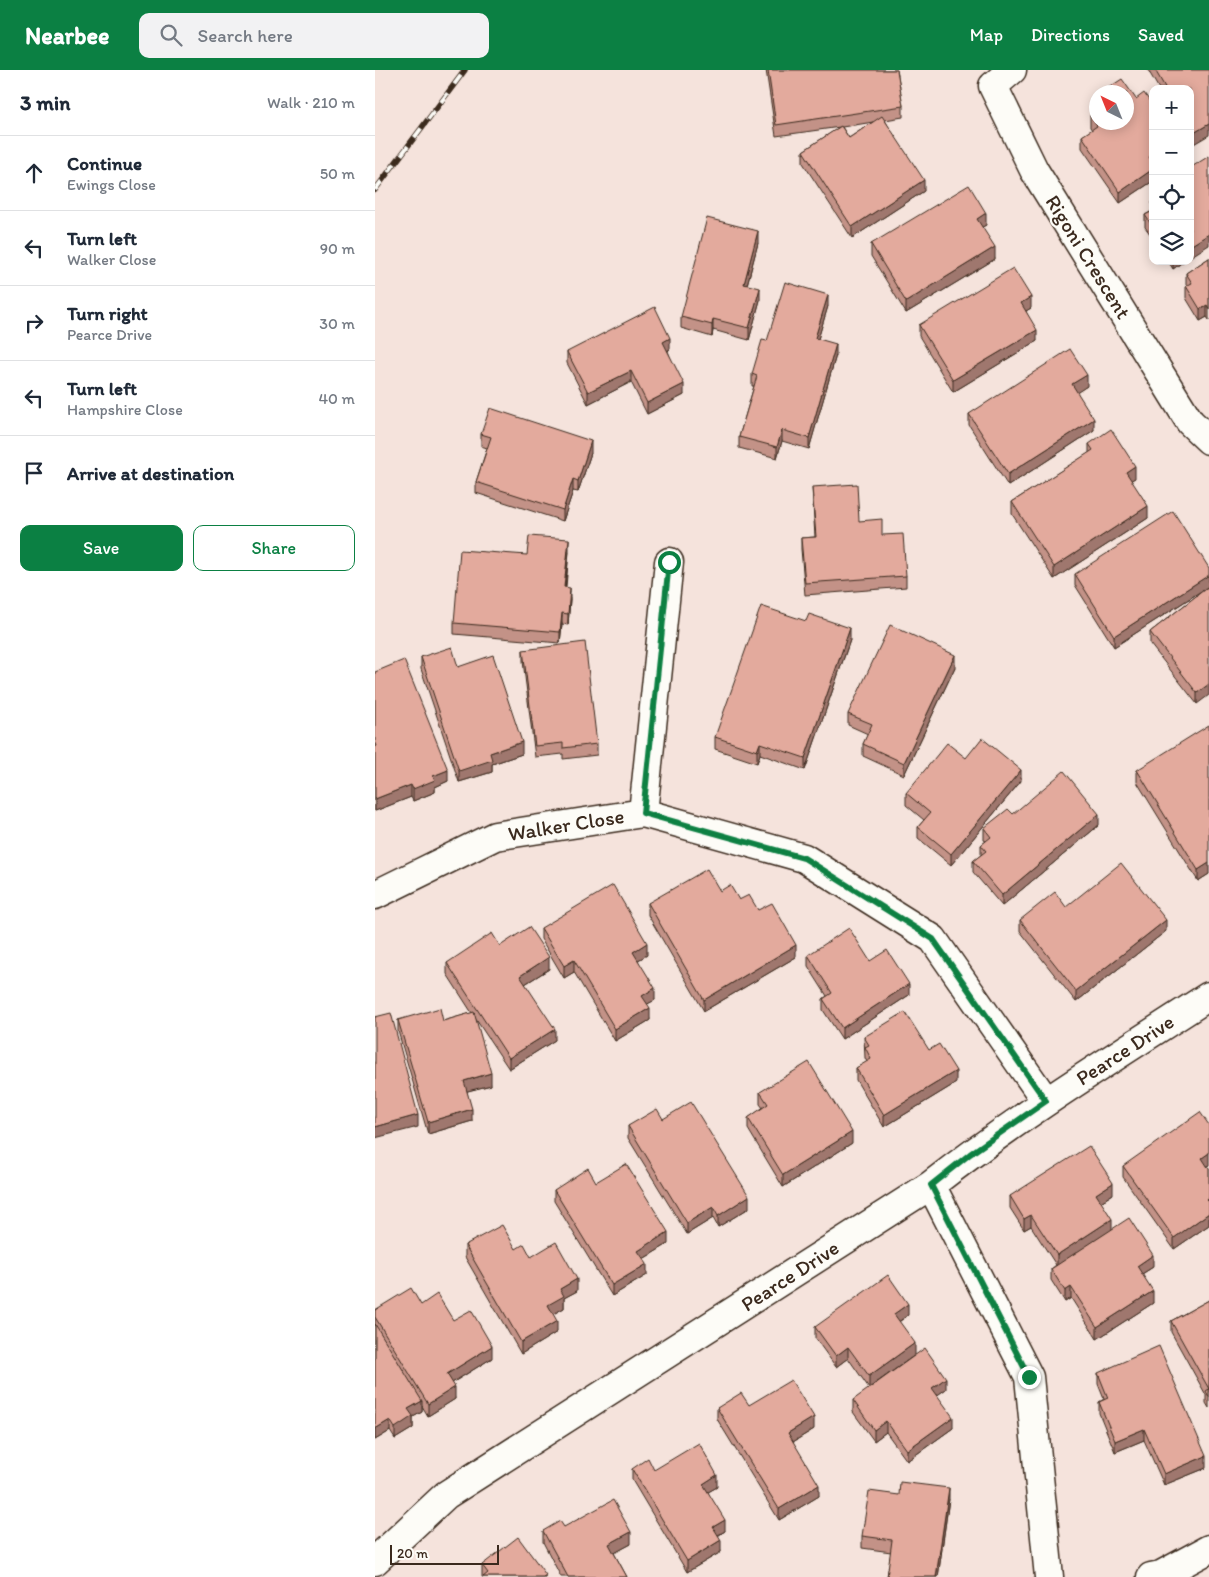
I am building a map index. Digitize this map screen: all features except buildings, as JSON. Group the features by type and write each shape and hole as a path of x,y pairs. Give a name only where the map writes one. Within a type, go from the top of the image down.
{"street":[{"name":"Rigoni Crescent","path":"1012,70 993,86 1034,170 1190,422 1209,440"},
{"path":"643,813 669,562"},
{"name":"Walker Close","path":"375,895 495,836 643,813 804,858 933,939 1046,1101"},
{"name":"Pearce Drive","path":"375,1562 446,1495 931,1185 970,1154 1046,1101 1209,996"},
{"path":"931,1185 1029,1377 1049,1577"},
{"path":"1151,1577 1161,1575 1209,1549"}],"railway":[{"path":"375,190 465,70"}],"route":[{"path":"669,562 643,813 804,858 933,939 1046,1101 970,1154 931,1185 1029,1377"}]}
